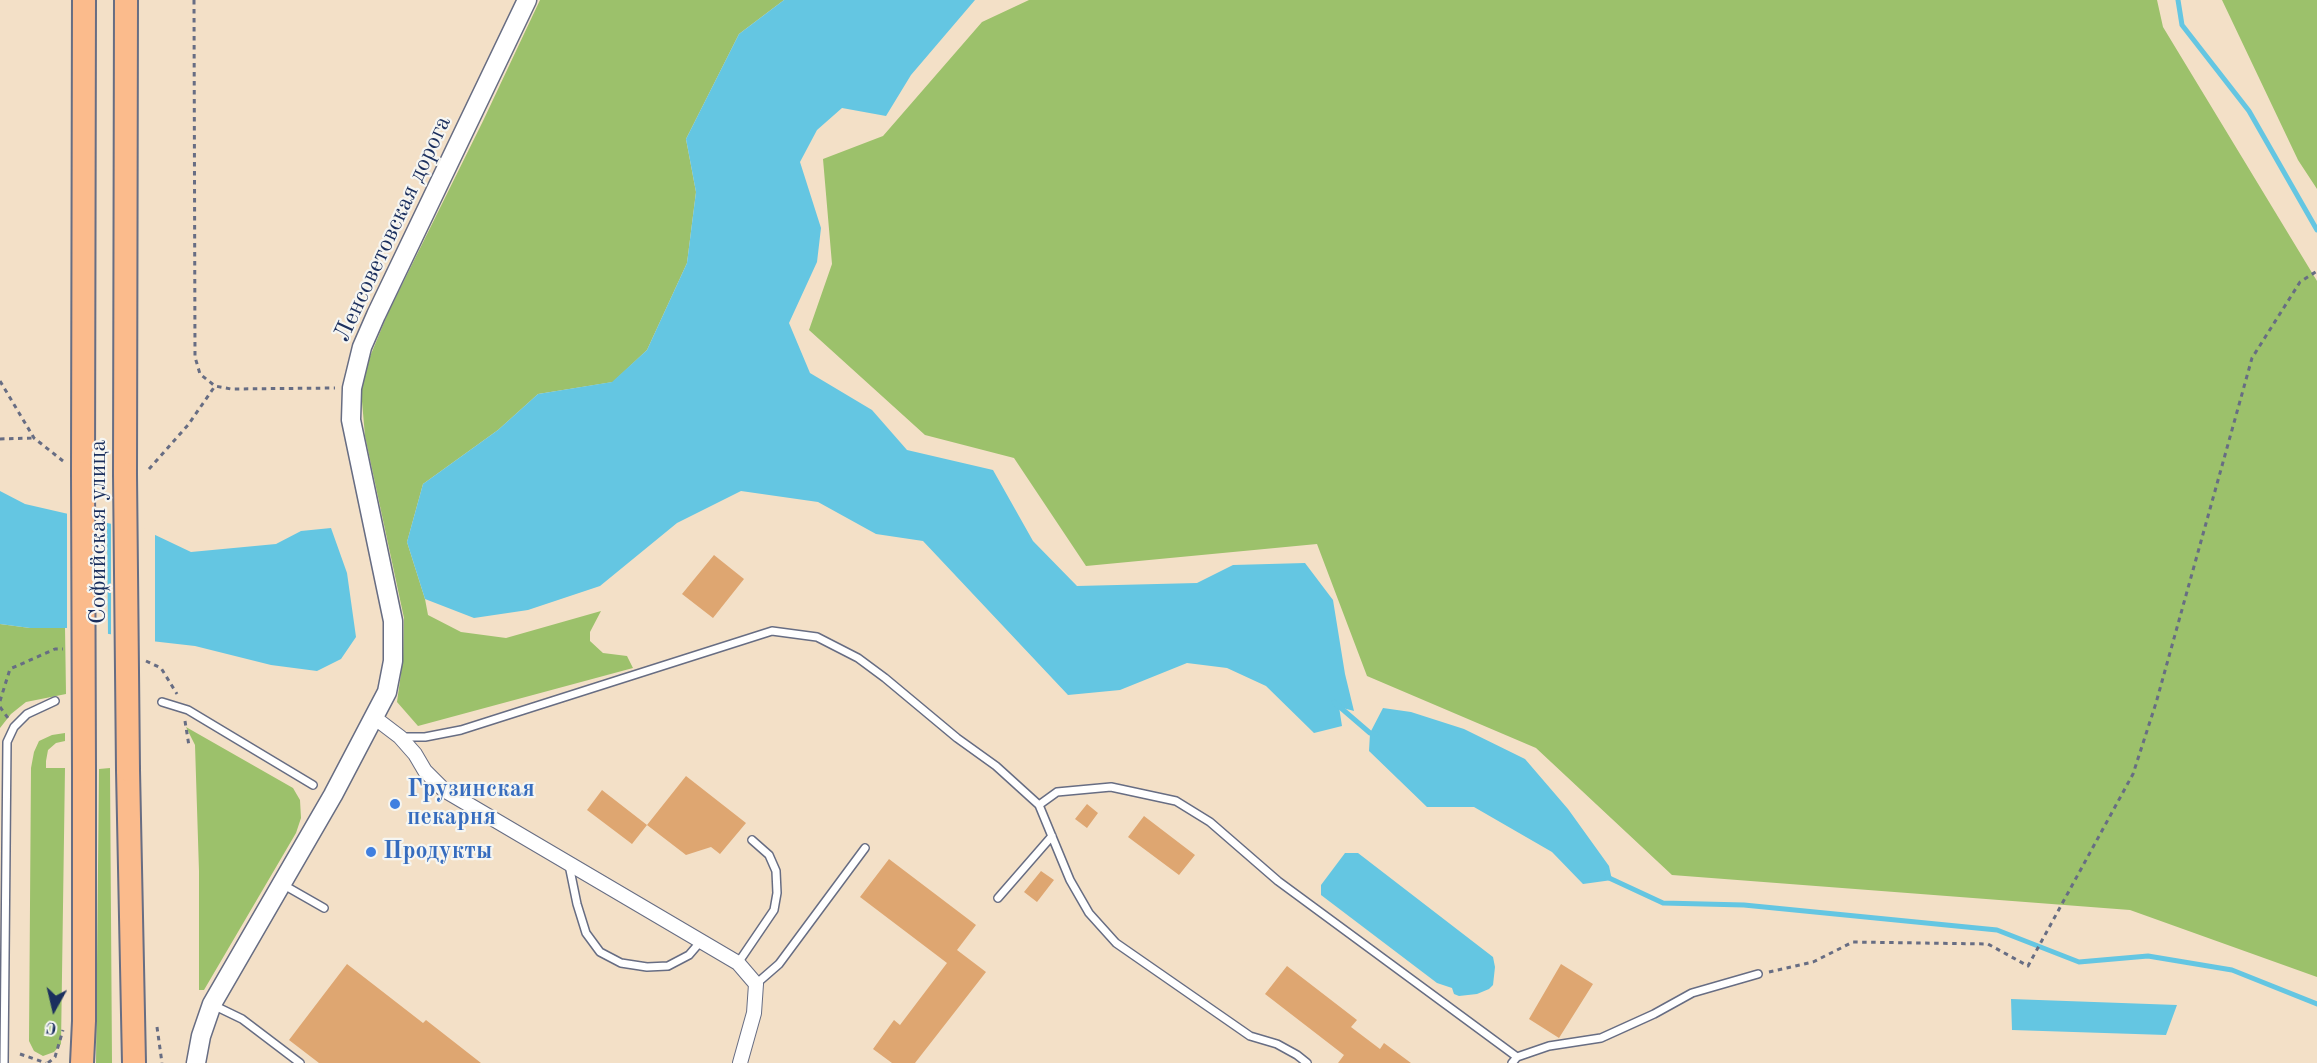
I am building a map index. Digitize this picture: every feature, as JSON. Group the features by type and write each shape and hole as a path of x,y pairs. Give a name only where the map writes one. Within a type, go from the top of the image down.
{"main road":[{"name":"Софийская улица","path":"82,1063 84,770 76,469 84,0"},
{"name":"Софийская улица","path":"126,0 125,474 134,1063"}],"street":[{"name":"Ленсоветовская дорога","path":"196,1063 201,1036 212,1005 333,795 387,693 393,661 393,621 351,420 352,388 362,347 376,315 527,0"},
{"path":"375,718 400,737 415,754 425,771 444,790 738,963 756,984 754,1013 740,1063"}],"lane":[{"path":"400,737 425,736 461,729 772,631 817,637 858,658 957,738 996,766 1039,805 1070,880 1089,913 1116,943 1250,1036 1277,1044 1298,1055 1306,1063"},
{"path":"4,1063 8,742 14,727 27,714 55,701"},
{"path":"162,702 188,710 313,785"},
{"path":"1039,805 1058,792 1111,787 1176,801 1210,822 1278,881 1514,1060 1549,1046 1601,1038 1654,1014 1692,993 1758,974"},
{"path":"998,898 1052,836"},
{"path":"738,963 774,910 777,893 776,871 769,855 752,840"},
{"path":"756,984 779,964 865,848"},
{"path":"569,864 577,904 586,933 600,952 621,963 647,967 668,966 689,955 701,941"},
{"path":"282,884 324,908"},
{"path":"212,1005 242,1019 300,1063"}],"path":[{"path":"194,0 195,357 200,374 215,386 231,389 352,388"},
{"path":"1758,974 1813,962 1853,942 1988,944 2028,966 2133,774 2159,692 2252,358 2300,282 2317,271"},
{"path":"0,381 33,438 76,469"},
{"path":"149,469 188,425 215,386"},
{"path":"0,439 33,438"},
{"path":"156,1027 162,1063"},
{"path":"20,1054 46,1063"}],"green space":[{"path":"540,0 784,0 739,34 686,139 696,192 687,263 647,350 613,382 538,394 498,430 423,484 407,542 428,615 461,632 506,638 601,611 590,632 590,641 603,653 627,656 633,668 418,726 397,702 403,659 404,618 365,436 361,390 369,359 388,313"},
{"path":"1029,0 2157,0 2163,27 2317,281 2317,977 2130,910 1672,875 1536,748 1367,676 1317,544 1086,566 1014,458 925,435 809,330 832,264 823,159 883,136 982,22"},
{"path":"2222,0 2317,0 2317,189 2298,160"},
{"path":"0,624 30,628 65,627 66,694 26,702 11,714 0,728"},
{"path":"186,727 293,788 300,800 301,818 296,833 204,990 199,990 199,871 195,745"},
{"path":"65,733 65,741 56,743 48,750 46,761 46,768 65,768 61,1044 54,1052 43,1056 34,1051 29,1041 31,768 39,741 52,735"},
{"path":"110,768 112,1063 96,1063 99,769"}],"water":[{"path":"784,0 975,0 911,75 886,116 842,108 817,130 800,162 821,228 817,262 789,323 810,373 872,410 907,450 993,470 1033,541 1077,586 1197,583 1233,565 1305,563 1333,600 1345,674 1354,711 1339,707 1342,726 1314,733 1266,686 1227,668 1187,663 1120,690 1068,695 923,541 876,534 818,502 741,491 677,523 600,586 528,610 474,618 425,599 407,542 423,484 498,430 538,394 612,382 647,350 687,263 696,192 686,139 739,34"},
{"path":"0,491 25,504 151,533 191,552 276,544 301,531 331,528 347,573 356,637 341,659 317,671 271,665 195,646 73,628 30,628 0,624"},
{"path":"1383,708 1411,712 1464,729 1525,759 1568,809 1609,866 1612,880 1583,884 1552,852 1474,807 1427,807 1369,751 1370,733"},
{"path":"1345,853 1358,853 1493,957 1495,967 1493,985 1477,994 1459,996 1454,994 1452,988 1437,983 1321,895 1321,885"},
{"path":"2011,999 2177,1005 2166,1035 2012,1030"}],"pier":[{"path":"67,511 107,520 108,637 67,630"},
{"path":"111,521 155,531 155,645 111,637"}],"building":[{"path":"714,555 744,579 713,618 682,594"},
{"path":"686,776 746,823 720,854 711,847 686,855 647,825"},
{"path":"602,790 647,825 632,844 587,810"},
{"path":"1087,804 1098,813 1087,828 1075,819"},
{"path":"1144,816 1195,855 1179,875 1128,837"},
{"path":"889,859 976,925 957,950 986,972 915,1063 892,1063 873,1049 894,1020 900,1025 947,963 860,897"},
{"path":"1041,871 1054,880 1037,902 1024,892"},
{"path":"347,964 423,1023 426,1020 481,1063 319,1063 289,1040"},
{"path":"1561,964 1593,984 1559,1038 1529,1019"},
{"path":"1287,966 1357,1020 1351,1027 1380,1049 1384,1043 1411,1063 1338,1063 1344,1055 1265,994"}],"waterway":[{"path":"2178,0 2182,25 2249,111 2317,230"},
{"path":"1334,702 1370,733 1376,734"},
{"path":"1607,877 1663,903 1744,905 1997,930 2079,962 2148,956 2232,970 2317,1004"}],"place":[{"name":"Грузинская пекарня","path":"395,804"},
{"name":"Продукты","path":"371,852"}]}
